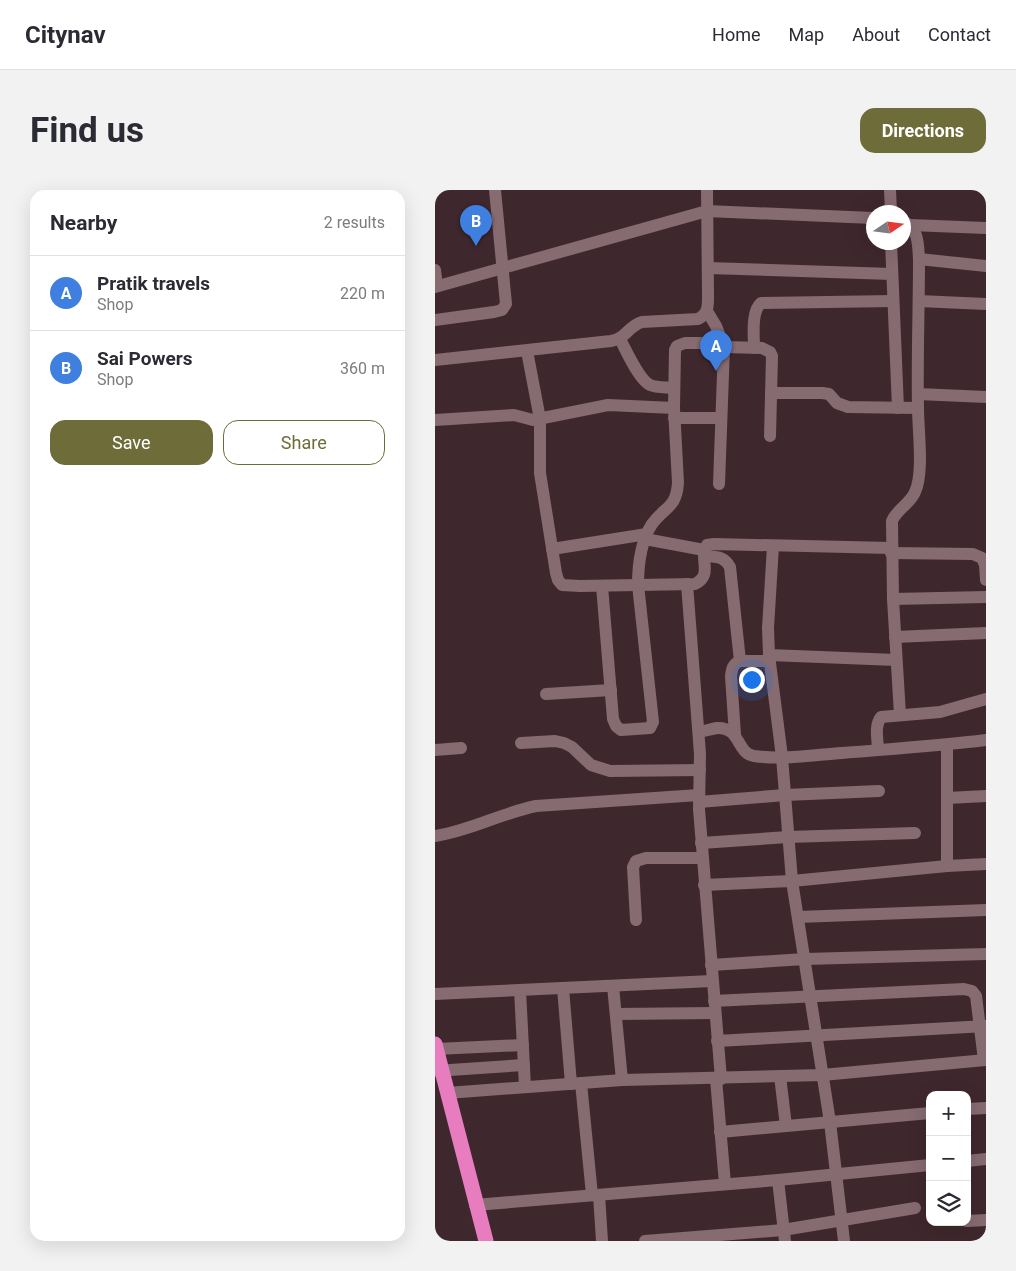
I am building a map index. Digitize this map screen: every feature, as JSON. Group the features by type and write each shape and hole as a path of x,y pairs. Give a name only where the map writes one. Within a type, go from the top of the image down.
{"highway":[{"path":"436,1046 438,1071 447,1093 486,1241"}],"street":[{"path":"435,320 502,310 506,304 495,190"},
{"path":"435,360 620,339 635,324 663,320 698,319 704,316 707,311 707,190"},
{"path":"890,190 891,205"},
{"path":"435,270 436,287 707,211 866,218"},
{"path":"911,223 986,228"},
{"path":"899,715 891,521 916,491 919,467 919,259 918,238 911,228"},
{"path":"891,250 898,408"},
{"path":"919,259 986,266"},
{"path":"708,268 892,274"},
{"path":"754,348 756,313 761,303 893,301"},
{"path":"919,301 986,304"},
{"path":"707,311 716,326 722,345 719,484"},
{"path":"620,339 647,384 674,388"},
{"path":"602,586 613,719 616,726 621,730 650,728 653,726 653,722 638,585 638,568 646,536 652,525 674,503 677,494 674,388 675,350 677,346 685,343 722,345 767,349 771,352 770,436"},
{"path":"527,351 540,419 540,473 555,573 563,585 695,584 701,581 704,576 704,553 707,546 714,544 973,554 982,558 985,565 986,580"},
{"path":"771,393 829,394 837,403 848,407 918,408"},
{"path":"918,394 986,397"},
{"path":"435,420 514,416 533,420 608,405 721,418"},
{"path":"552,549 646,536 727,560 730,567 740,661"},
{"path":"773,546 768,628 782,757 792,881 829,1122 844,1241"},
{"path":"687,584 699,732 701,843 717,1041 720,1132 725,1184"},
{"path":"893,599 986,597"},
{"path":"895,636 986,633"},
{"path":"735,735 731,676 732,668 740,661 770,658 896,660"},
{"path":"546,694 611,690"},
{"path":"879,750 877,722 881,717 940,712 986,699"},
{"path":"699,732 729,730 735,735 746,753 753,756 782,757 947,745 986,740"},
{"path":"521,743 555,741 572,747 591,765 610,771 700,770"},
{"path":"947,745 947,866"},
{"path":"435,750 461,748"},
{"path":"435,836 463,831 519,810 536,806 879,791"},
{"path":"947,798 986,796"},
{"path":"701,843 788,837 915,833"},
{"path":"636,920 633,867 636,861 646,858 702,858"},
{"path":"704,884 792,881 986,864"},
{"path":"798,917 986,910"},
{"path":"711,965 805,959 986,954"},
{"path":"435,994 712,981"},
{"path":"613,986 622,1080"},
{"path":"563,988 576,1084 596,1195 601,1241"},
{"path":"447,1093 622,1080 822,1075 985,1060 982,1003 972,991 964,989 810,997 714,1007 615,1014"},
{"path":"520,990 525,1087"},
{"path":"717,1041 984,1026"},
{"path":"436,1046 523,1045"},
{"path":"438,1071 524,1065"},
{"path":"780,1076 786,1126"},
{"path":"971,1110 986,1108"},
{"path":"720,1132 926,1113"},
{"path":"971,1161 986,1159"},
{"path":"475,1205 778,1180 926,1165"},
{"path":"778,1180 784,1235"},
{"path":"645,1241 784,1235 842,1221 915,1208"},
{"path":"971,1221 986,1220"}],"place":[{"name":"Sai Powers","path":"476,246"},
{"name":"Pratik travels","path":"716,371"}]}
